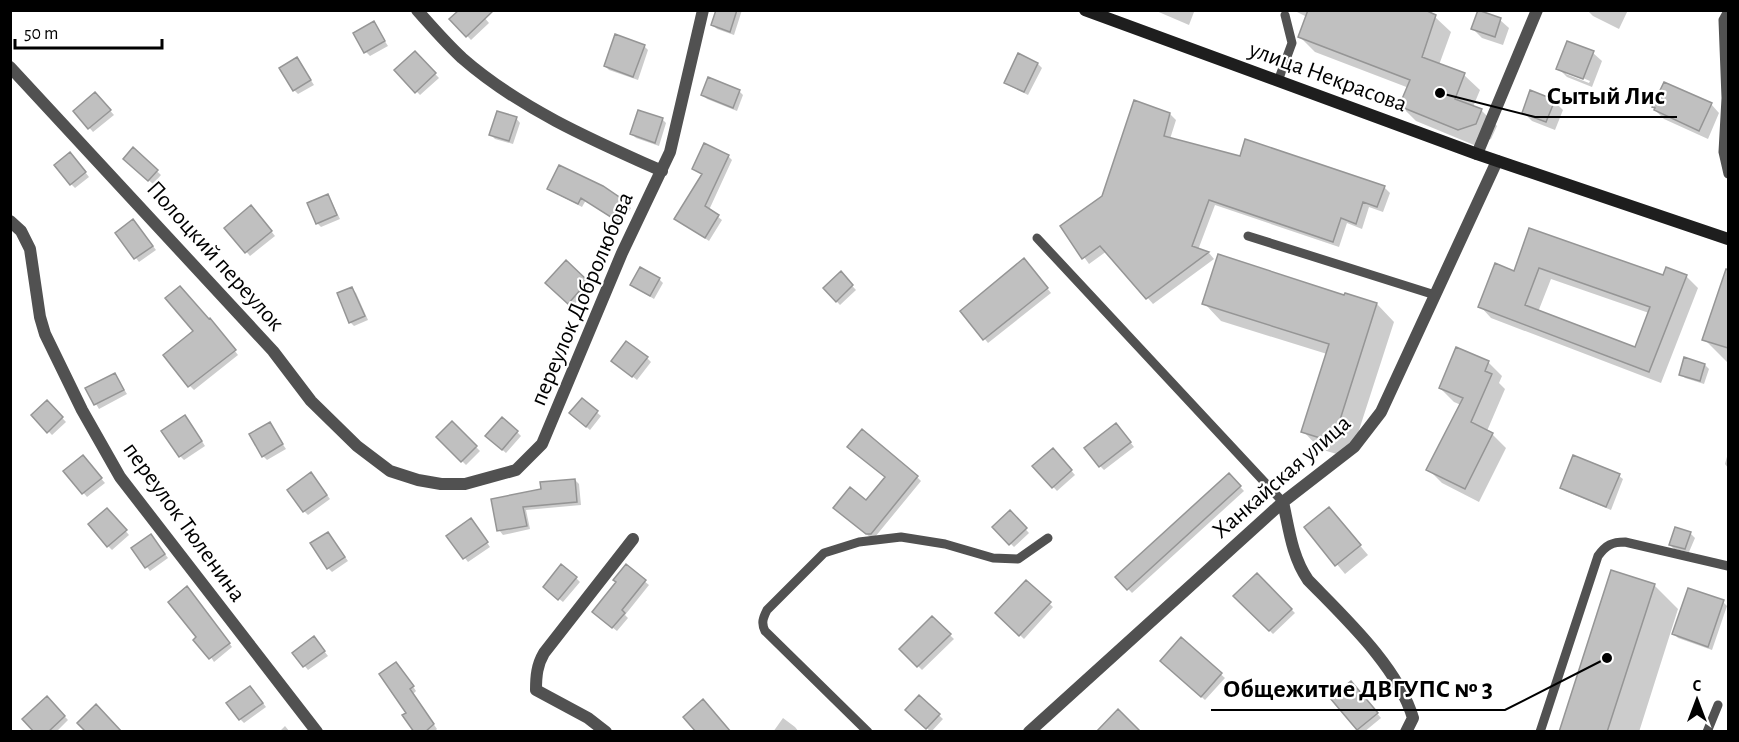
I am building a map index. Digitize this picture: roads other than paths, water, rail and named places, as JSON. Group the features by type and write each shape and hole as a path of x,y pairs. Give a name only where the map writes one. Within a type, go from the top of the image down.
{"street":[{"path":"417,10 462,58 506,92 583,136 662,171"},
{"name":"переулок Добролюбова","path":"390,471 417,480 441,484 465,484 516,470 542,444 622,254 670,152 703,10"},
{"name":"улица Некрасова","path":"1085,10 1109,15 1278,81 1477,154 1728,239"},
{"path":"1477,154 1537,10"},
{"name":"Полоцкий переулок","path":"10,67 273,351 311,401 357,446 390,471"},
{"name":"Ханкайская улица","path":"1029,732 1283,502 1354,447 1369,429 1381,412 1497,161"},
{"name":"переулок Тюленина","path":"10,221 21,231 30,249 40,317 45,334 82,410 120,477 316,732"},
{"path":"1283,502 1296,558 1301,569 1308,580 1372,646 1409,703 1413,718 1406,732"},
{"path":"606,732 588,718 536,690 539,663 544,653 633,539"}],"lane":[{"path":"1728,11 1723,20 1726,98 1723,152 1728,174"},
{"path":"1278,81 1292,42 1285,15"},
{"path":"1248,236 1435,295"},
{"path":"1037,238 1283,502"},
{"path":"868,732 765,631 762,625 767,610 824,554 859,542 901,537 945,544 993,558 1018,559 1048,538"},
{"path":"1540,732 1598,556 1604,547 1614,542 1625,542 1728,566"},
{"path":"1707,732 1718,705"}],"place":[{"name":"Сытый Лис","path":"1440,93"},
{"name":"Общежитие ДВГУПС № 3","path":"1607,658"}]}
